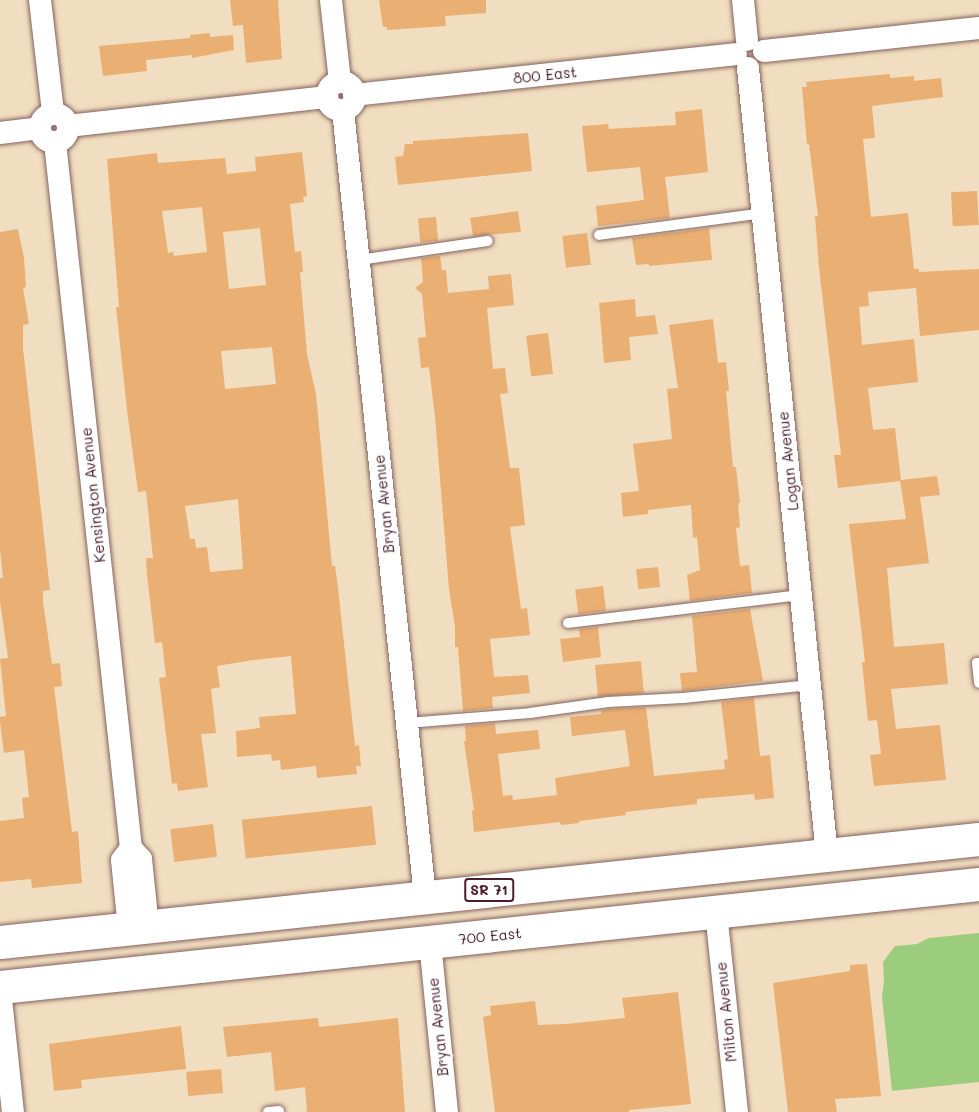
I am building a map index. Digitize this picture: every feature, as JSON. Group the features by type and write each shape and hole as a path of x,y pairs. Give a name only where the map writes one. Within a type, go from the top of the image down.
{"main road":[{"name":"SR 71","path":"0,942 979,839"},
{"name":"700 East","path":"0,988 979,884"}],"street":[{"name":"Kensington Avenue","path":"40,0 131,849 141,859 139,928"},
{"name":"Bryan Avenue","path":"331,0 425,897"},
{"name":"Logan Avenue","path":"743,0 827,855"},
{"name":"800 East","path":"0,133 979,28"},
{"name":"Milton Avenue","path":"716,912 737,1112"},
{"name":"Bryan Avenue","path":"430,942 447,1112"},
{"path":"0,988 13,1112"}],"lane":[{"path":"599,235 763,213"},
{"path":"359,260 488,241"},
{"path":"568,623 801,595"},
{"path":"979,663 977,663 979,683"},
{"path":"407,723 530,713 608,702 683,698 810,685"}],"green space":[{"path":"979,933 979,1082 892,1091 882,997 883,962 895,946 917,944 929,938"}],"building":[{"path":"230,0 278,0 282,59 246,63 243,25 233,26"},
{"path":"379,0 486,0 486,13 445,16 446,26 387,30 387,27 383,27"},
{"path":"210,33 210,37 233,35 234,50 192,58 192,55 146,60 147,71 103,76 99,46 190,38 190,35"},
{"path":"890,74 890,78 914,76 914,81 941,78 943,97 872,106 875,138 863,139 871,217 908,213 914,269 919,269 919,272 979,269 979,330 920,336 916,288 868,292 869,306 859,307 862,345 914,339 918,382 868,388 873,430 895,428 901,480 937,476 940,495 920,497 929,563 887,568 894,647 944,643 948,684 891,689 896,729 940,725 946,780 874,786 870,755 881,754 877,720 868,721 862,662 865,662 849,524 906,519 900,481 838,488 834,455 841,455 819,268 815,216 818,216 809,144 807,145 802,87 807,87 806,82"},
{"path":"702,109 708,172 665,177 670,218 598,226 596,206 644,200 640,167 587,172 582,126 608,124 609,129 676,125 675,112"},
{"path":"528,133 532,171 398,185 395,157 403,156 405,144 413,144 413,141"},
{"path":"302,152 307,196 303,197 304,202 290,204 295,252 301,251 303,272 300,272 307,354 316,394 332,566 335,566 338,588 355,746 359,745 361,766 356,766 357,774 317,778 316,766 281,770 280,760 272,761 271,754 237,757 236,731 260,728 259,717 296,714 291,656 253,660 217,666 220,687 211,689 216,733 201,734 208,787 178,791 177,783 172,784 159,678 166,677 162,642 155,643 147,575 146,558 153,558 146,491 138,492 127,410 116,307 119,307 107,159 157,153 158,163 225,158 227,174 256,171 255,157","holes":["202,207 207,252 174,256 173,252 168,253 162,211","260,228 266,285 229,289 223,232","272,347 276,384 225,389 221,351","238,499 243,569 210,572 207,547 196,548 195,539 190,539 185,506"]},
{"path":"977,191 979,225 953,226 951,192"},
{"path":"518,211 521,232 473,236 470,218"},
{"path":"436,217 438,241 420,242 418,219"},
{"path":"709,228 712,260 649,266 649,264 636,265 632,238"},
{"path":"18,229 24,258 26,287 23,288 29,324 23,325 23,348 50,590 43,591 43,602 52,664 60,663 62,686 54,687 72,832 78,831 82,883 32,888 31,879 0,882 0,821 24,818 22,798 29,797 24,750 4,753 0,722 0,717 6,716 0,659 8,658 0,601 0,578 3,578 0,549 0,232"},
{"path":"587,233 591,265 566,268 562,236"},
{"path":"440,256 442,270 446,270 448,293 489,289 488,276 511,274 514,305 487,308 493,369 505,368 508,393 500,394 510,468 519,468 525,525 510,527 521,609 527,608 530,635 490,639 494,677 528,675 530,693 492,697 493,708 463,711 458,647 455,647 455,627 449,589 429,367 421,368 418,338 426,337 422,294 415,288 423,282 421,258"},
{"path":"635,299 636,317 655,315 658,334 629,337 631,360 604,363 599,303"},
{"path":"713,319 718,363 726,362 729,391 726,391 733,467 736,467 740,503 738,503 740,527 736,528 740,566 749,565 752,593 690,601 687,575 700,570 697,537 693,538 691,505 648,510 648,514 623,517 621,493 639,491 633,444 672,439 667,389 678,388 669,325"},
{"path":"548,333 553,374 531,376 526,336"},
{"path":"658,567 660,587 638,589 636,569"},
{"path":"603,586 606,611 578,614 575,589"},
{"path":"750,609 763,681 682,691 680,673 697,672 692,616"},
{"path":"598,627 601,657 563,662 560,639 580,637 579,629"},
{"path":"641,661 644,693 598,697 595,665"},
{"path":"754,698 760,756 770,755 774,798 755,800 754,794 697,799 697,804 625,812 626,815 579,821 579,823 561,825 560,822 474,832 472,811 474,810 464,741 466,741 465,726 495,723 496,734 538,730 540,749 498,754 503,796 512,795 513,800 557,795 555,778 630,766 625,730 572,736 570,717 601,714 601,711 609,709 646,707 654,776 725,769 724,760 728,759 721,702"},
{"path":"372,806 376,845 246,858 242,820"},
{"path":"213,824 217,857 174,862 170,829"},
{"path":"867,964 881,1096 835,1099 837,1112 788,1112 773,983 850,971 850,965"},
{"path":"678,992 691,1104 629,1110 629,1112 495,1112 483,1017 491,1015 490,1006 535,1001 538,1025 566,1024 625,1018 622,998"},
{"path":"318,1018 319,1027 398,1018 405,1112 307,1112 305,1087 275,1091 271,1052 227,1057 223,1027"},
{"path":"181,1026 186,1069 81,1080 82,1088 54,1091 49,1044"},
{"path":"221,1069 223,1093 188,1096 186,1072"}]}
